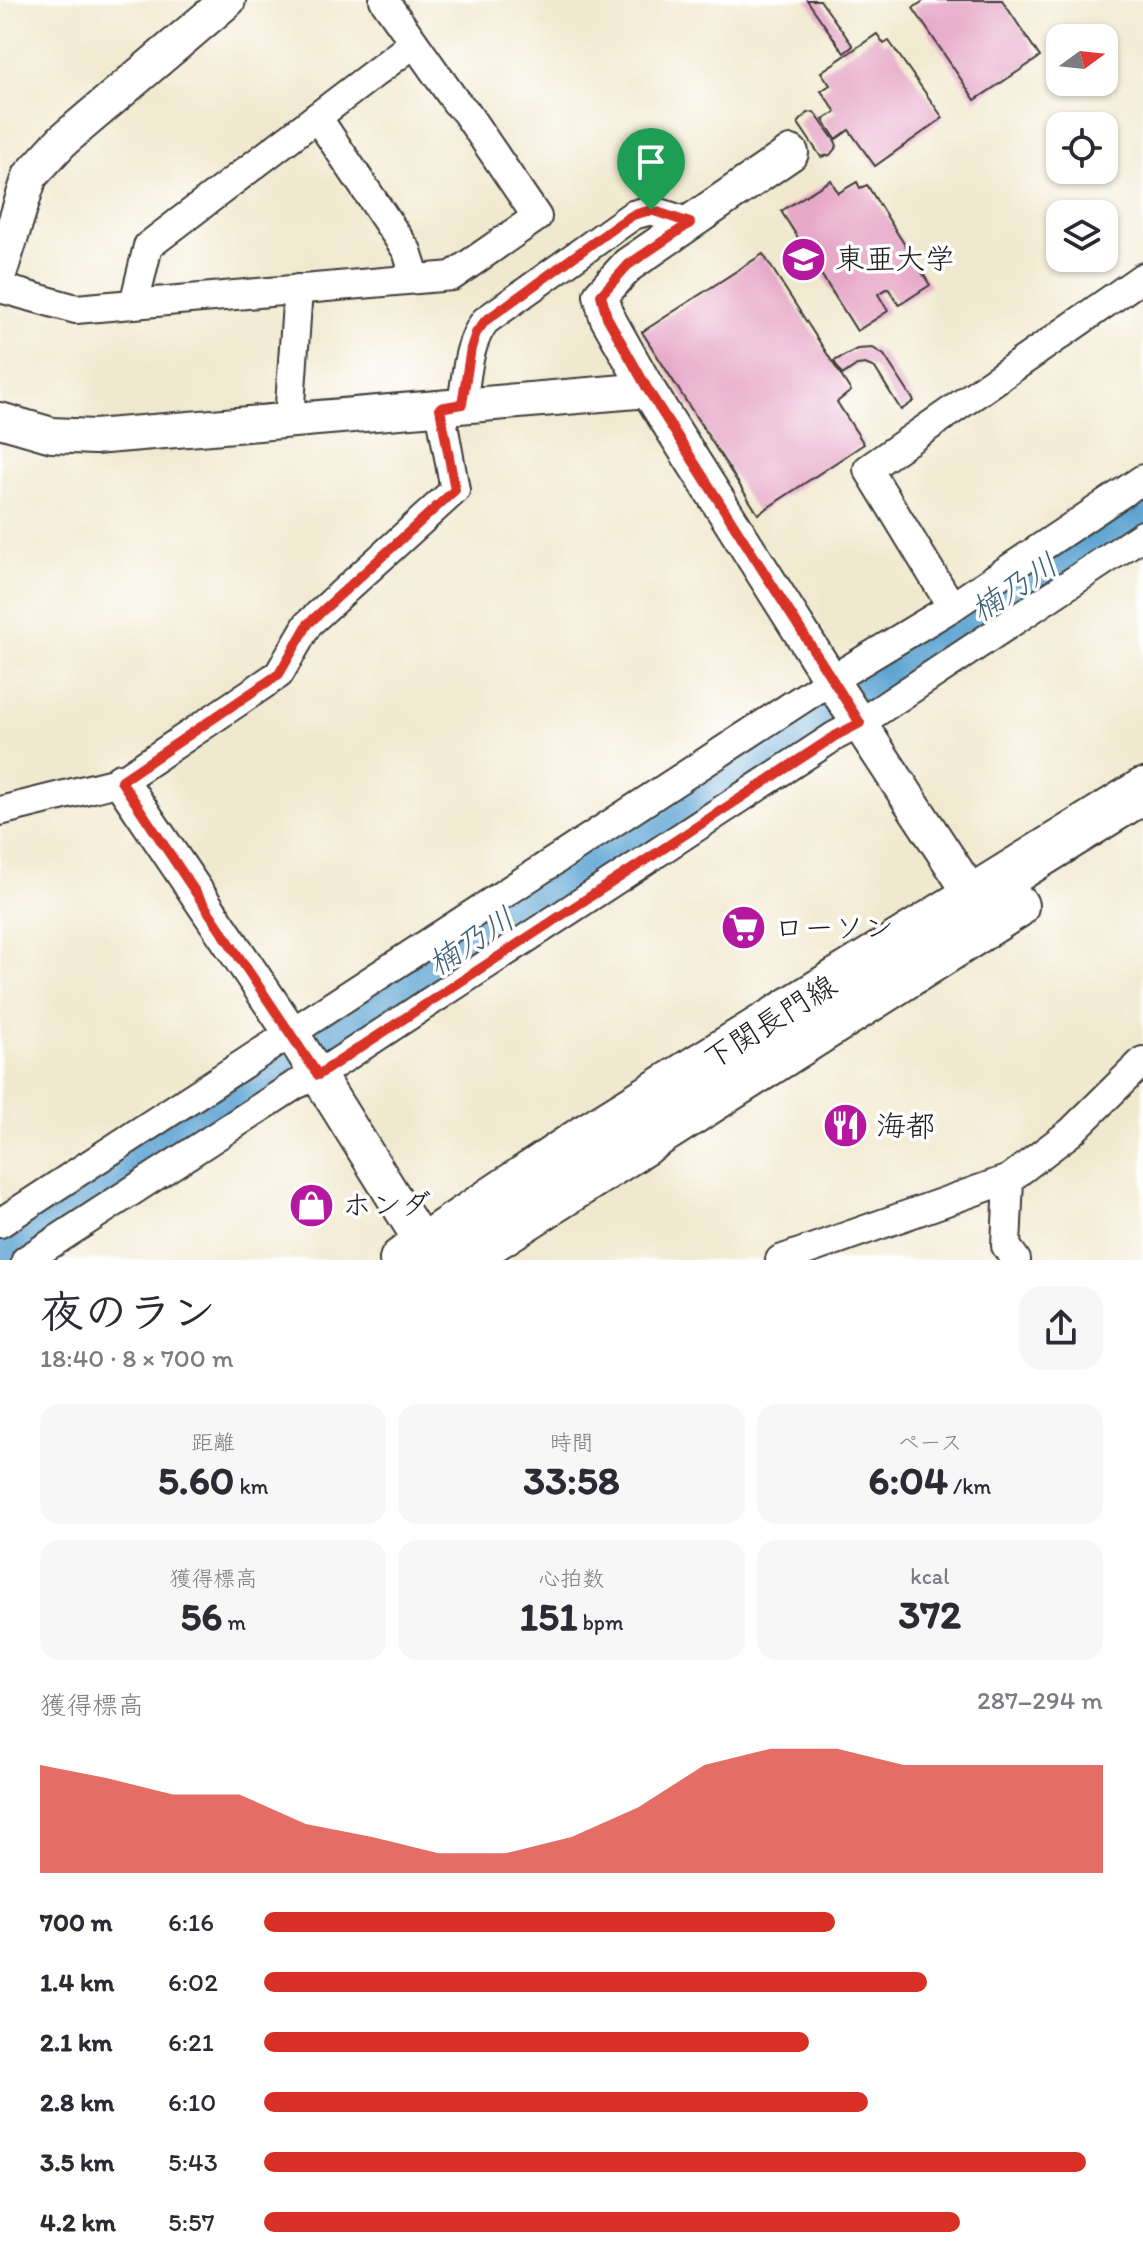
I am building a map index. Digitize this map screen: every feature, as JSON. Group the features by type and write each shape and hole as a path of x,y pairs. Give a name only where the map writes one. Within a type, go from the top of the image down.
{"main road":[{"name":"下関長門線","path":"430,1257 981,910 1143,791"},
{"name":"下関長門線","path":"981,910 1143,826"}],"street":[{"path":"0,271 7,226 30,176 62,141 228,0"},
{"path":"0,288 76,309 452,276 537,217 384,0"},
{"path":"134,304 148,246 414,43"},
{"path":"317,117 407,251 416,279"},
{"path":"791,153 628,265 601,295 607,317 648,390 981,910"},
{"path":"0,811 121,781 279,674 308,624 455,490 451,406 476,333 485,321 633,215 651,210 690,223"},
{"path":"952,607 868,469 1143,277"},
{"path":"289,419 298,289"},
{"path":"0,420 52,435 94,437 648,390"},
{"path":"0,1223 305,1055 835,736 845,702 952,607 1143,479"},
{"path":"26,1260 295,1085 305,1055 845,702 1143,535"},
{"path":"121,781 305,1055 430,1257"},
{"path":"780,1260 1009,1179 1071,1132 1143,1061"},
{"path":"1009,1179 1006,1246 1016,1260"}],"building":[{"path":"807,0 820,0 853,46 844,53"},
{"path":"925,0 1002,0 1040,57 975,100 913,8"},
{"path":"877,34 884,44 889,41 943,118 875,166 849,130 836,139 823,120 836,112 821,91 830,85 821,72"},
{"path":"814,112 837,146 830,155 821,157 798,123 807,113"},
{"path":"831,180 838,193 857,182 860,188 867,185 930,285 899,305 888,288 878,294 888,311 857,331 781,211"},
{"path":"763,254 851,391 837,402 864,444 758,514 642,332"},
{"path":"873,348 884,355 914,401 901,410 875,368 857,365 842,375 834,361 857,349"}],"waterway":[{"name":"楠乃川","path":"0,1249 784,741 1143,503"}],"place":[{"name":"東亜大学","path":"804,259"},
{"name":"ローソン","path":"743,928"},
{"name":"海都","path":"845,1126"},
{"name":"ホンダ","path":"311,1205"}],"route":[{"path":"651,210 690,223 628,265 601,295 607,317 648,390 860,723 835,736 318,1075 121,781 279,674 308,624 455,490 440,408 462,404 476,333 485,321 619,224 633,215 651,210"}]}
